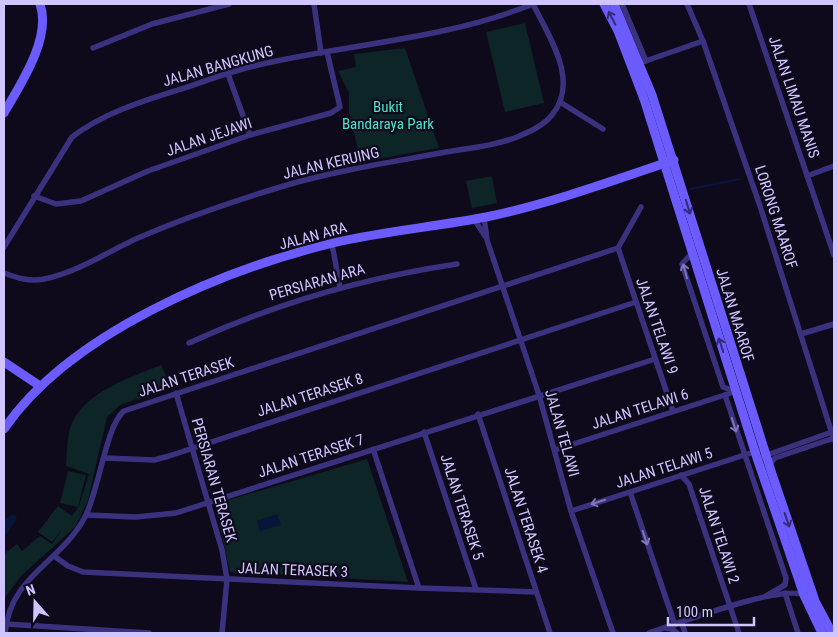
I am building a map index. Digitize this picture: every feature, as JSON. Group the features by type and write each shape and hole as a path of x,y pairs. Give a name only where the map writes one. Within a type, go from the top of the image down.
{"main road":[{"path":"4,113 26,76 36,50 40,31 40,4"},
{"name":"JALAN MAAROF","path":"604,4 639,63"},
{"name":"JALAN MAAROF","path":"614,4 639,63 795,571 822,633"},
{"name":"JALAN MAAROF","path":"670,162 692,253 706,298 740,390"},
{"name":"JALAN ARA","path":"4,429 14,414 40,386 89,346 155,310 226,278 332,244 376,234 479,218 542,203 670,162"},
{"path":"4,362 40,386"},
{"name":"JALAN MAAROF","path":"760,453 769,465 815,600 832,633"}],"street":[{"path":"93,48 152,24 230,4"},
{"path":"314,4 324,53"},
{"path":"533,4 561,67 564,91 560,102 603,129"},
{"name":"JALAN BANGKUNG","path":"4,247 61,151 72,137 85,127 120,109 252,66 421,36 515,11 533,4"},
{"name":"JALAN MAAROF","path":"622,4 639,63"},
{"name":"LORONG MAAROF","path":"687,4 703,42 771,237 833,437"},
{"name":"JALAN LIMAU MANIS","path":"749,4 834,255"},
{"path":"639,63 703,42"},
{"name":"JALAN JEJAWI","path":"34,196 56,204 81,201 148,171 250,135 331,113 340,107 324,53"},
{"path":"228,74 250,135"},
{"name":"JALAN KERUING","path":"4,273 24,280 42,279 66,273 136,239 191,217 286,185 331,173 516,138 537,128 551,116 560,102"},
{"path":"808,176 834,166"},
{"path":"502,286 618,248 641,207"},
{"name":"JALAN TELAWI","path":"479,218 556,450 557,464 571,510 612,633"},
{"name":"JALAN TELAWI","path":"479,218 487,240"},
{"path":"827,233 834,231"},
{"name":"PERSIARAN ARA","path":"332,244 340,287"},
{"name":"JALAN TELAWI 9","path":"618,248 673,411"},
{"path":"692,253 682,264 723,387 726,390 740,390"},
{"name":"PERSIARAN ARA","path":"189,343 263,311 340,287 408,272 457,264"},
{"name":"JALAN TERASEK","path":"5,633 6,624 16,595 30,578 79,529 87,515 105,458 112,426 118,416 124,411 502,286"},
{"path":"692,294 706,298"},
{"name":"JALAN TERASEK 8","path":"105,458 154,460 636,302"},
{"path":"801,334 834,324"},
{"name":"JALAN TERASEK 7","path":"87,515 164,516 478,414 655,359"},
{"name":"JALAN TELAWI 6","path":"704,401 722,392 723,387"},
{"name":"JALAN TELAWI 6","path":"556,450 740,390"},
{"name":"PERSIARAN TERASEK","path":"176,393 222,550 227,579 222,633"},
{"path":"725,394 786,578 785,585 766,596"},
{"name":"JALAN TERASEK 4","path":"478,414 550,633"},
{"name":"JALAN TERASEK 5","path":"424,432 476,589"},
{"path":"769,465 775,458 822,439 833,437"},
{"name":"JALAN TELAWI 5","path":"571,510 744,455 822,439"},
{"path":"373,449 419,588"},
{"name":"JALAN TELAWI 2","path":"682,475 689,484 739,633"},
{"path":"630,492 675,625"},
{"name":"JALAN TERASEK 3","path":"54,556 68,566 83,572 536,592"},
{"path":"786,578 791,578 795,571"},
{"path":"650,633 766,596 794,592 804,595"},
{"path":"785,593 798,633"},
{"path":"682,623 685,633"},
{"path":"6,624 149,633"},
{"path":"664,628 672,629 677,633"}],"green space":[{"path":"525,23 544,103 505,112 486,32"},
{"name":"Bukit Bandaraya Park","path":"405,48 439,148 361,162 349,112 349,93 338,71 356,67 354,54"},
{"path":"492,176 497,203 472,208 466,181"},
{"path":"161,365 171,387 120,405 107,417 88,500 76,526 21,576 4,599 4,554 17,544 22,551 40,536 52,544 64,527 52,542 38,532 58,506 72,516 79,506 89,474 66,466 69,433 72,423 79,412 88,402 111,386"},
{"path":"367,459 408,582 230,572 215,504"},
{"path":"68,471 86,475 78,507 60,503"}],"water":[{"path":"13,514 17,518 7,534 4,532 4,520"},
{"path":"277,514 281,525 260,531 257,521"}],"waterway":[{"path":"690,189 740,179"}]}
